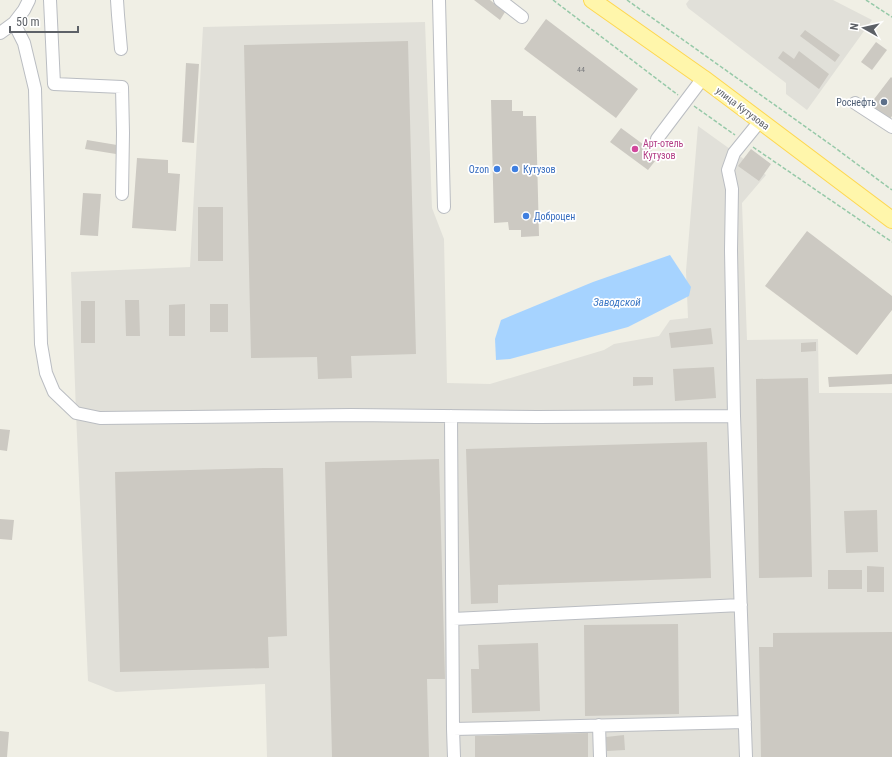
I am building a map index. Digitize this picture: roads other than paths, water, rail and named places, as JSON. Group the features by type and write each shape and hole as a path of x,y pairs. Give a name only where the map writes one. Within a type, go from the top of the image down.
{"main road":[{"name":"улица Кутузова","path":"592,0 702,78 892,220"}],"lane":[{"path":"0,33 14,23 24,10 29,0"},
{"path":"50,0 54,84 122,87 122,194"},
{"path":"117,0 121,49"},
{"path":"439,0 444,207"},
{"path":"500,0 522,17"},
{"path":"14,23 24,43 35,89 42,344 46,373 54,392 76,413 100,418 351,415 537,417 734,416"},
{"path":"657,139 702,78"},
{"path":"855,103 892,127"},
{"path":"746,757 734,416 731,250 732,189 728,170 734,153 760,121"},
{"path":"451,416 454,757"},
{"path":"453,619 741,605"},
{"path":"453,728 745,722"},
{"path":"599,725 600,757"}],"water":[{"name":"Заводской","path":"670,255 691,287 689,296 628,327 510,359 496,360 495,339 501,320 593,282"}],"place":[{"name":"Роснефть","path":"884,102"},
{"name":"Арт-отель Кутузов","path":"635,149"},
{"name":"Ozon","path":"497,169"},
{"name":"Кутузов","path":"515,169"},
{"name":"Доброцен","path":"526,216"}]}
